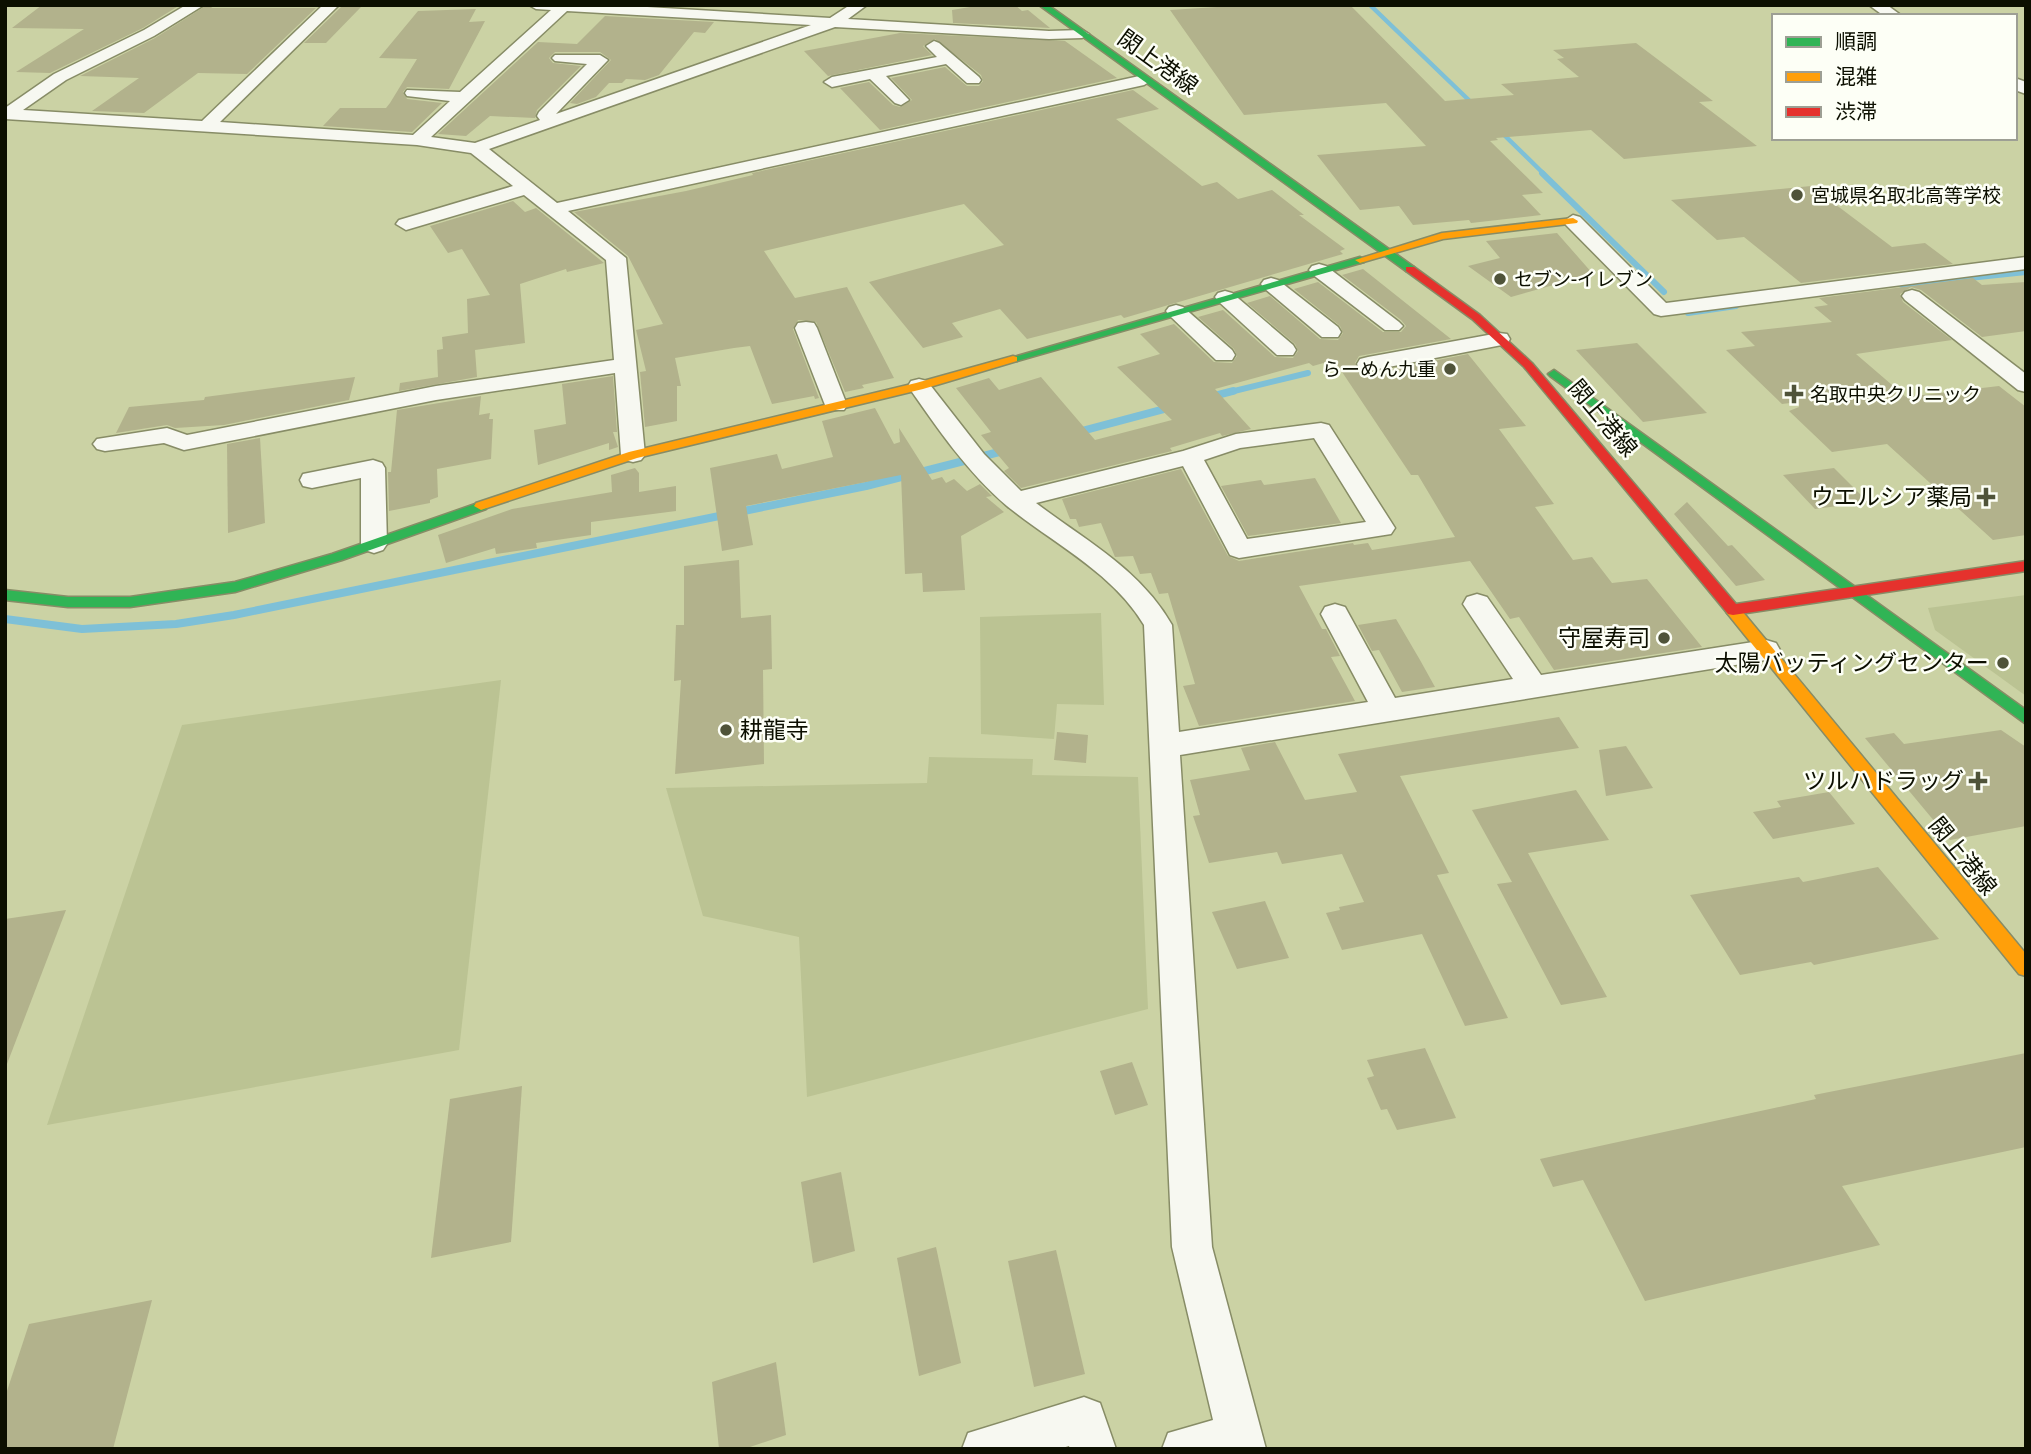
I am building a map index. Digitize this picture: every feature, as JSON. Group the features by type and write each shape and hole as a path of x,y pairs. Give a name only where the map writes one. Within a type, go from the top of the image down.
{"street":[{"path":"6,114 60,77 149,33 197,5"},
{"path":"208,125 332,5"},
{"path":"536,5 1069,36 1082,34"},
{"path":"6,114 417,140 476,148 832,23 860,5"},
{"name":"閖上港線","path":"1044,5 1144,80 1476,317 1528,365 2026,968"},
{"path":"1876,5 1892,14"},
{"path":"417,140 563,7"},
{"path":"913,27 973,80"},
{"path":"552,121 545,116 600,60 560,58"},
{"path":"832,82 950,60"},
{"path":"874,74 901,100"},
{"path":"552,209 1144,80"},
{"path":"413,93 464,97"},
{"path":"476,148 616,258 633,455"},
{"path":"406,224 527,188"},
{"path":"5,595 68,602 130,602 235,587 286,574 633,455 919,386 1382,251 1475,231 1573,221 1661,310 1828,286 2026,263"},
{"path":"1319,270 1392,326"},
{"path":"1271,284 1330,332"},
{"path":"1912,296 2026,385"},
{"path":"1225,297 1286,350"},
{"path":"1176,311 1224,355"},
{"path":"1476,317 2026,718"},
{"path":"806,328 836,405"},
{"path":"1368,364 1499,339"},
{"path":"105,444 167,435 184,443 436,393 626,365"},
{"path":"919,386 973,460 1016,500 1139,595 1151,610 1158,625 1192,1247 1241,1442 1184,1449"},
{"path":"1580,426 1601,424 1630,429"},
{"path":"1016,500 1190,457 1236,441 1321,430 1382,528 1239,549 1190,457"},
{"path":"312,480 373,468 374,544"},
{"path":"1733,610 2026,566"},
{"path":"1477,604 1534,688"},
{"path":"1335,614 1387,711"},
{"path":"1163,746 1766,650"},
{"path":"984,1449 1084,1419 1093,1449"}],"green space":[{"name":"太陽バッティングセンター","path":"2026,595 2026,696 1935,630 1928,608"},
{"path":"1101,613 1104,705 1057,704 1054,739 981,734 980,617"},
{"path":"501,680 459,1050 47,1125 182,725"},
{"path":"929,757 1033,759 1032,775 1138,777 1148,1009 807,1097 799,937 703,916 666,788 927,783"}],"building":[{"path":"42,5 180,5 143,28 50,73 16,72 84,29 12,28"},
{"path":"207,5 215,5 211,8 316,8 247,74 198,73 144,113 92,111 139,78 80,76 155,38"},
{"path":"982,5 1015,5 1022,11 1028,10 1050,28 953,23 952,10"},
{"path":"1216,5 1350,5 1445,101 1514,95 1501,84 1579,77 1557,59 1564,58 1553,50 1636,43 1713,101 1699,102 1757,146 1624,159 1591,130 1496,138 1498,140 1490,141 1543,193 1522,195 1541,215 1471,223 1469,220 1413,225 1399,206 1360,210 1317,155 1426,146 1386,103 1244,115 1170,10 1217,7"},
{"path":"341,7 361,7 326,43 304,43"},
{"path":"476,9 469,22 485,21 449,89 407,87 403,92 407,99 442,103 412,132 323,126 340,108 386,108 417,59 379,58 418,11"},
{"path":"605,16 714,22 705,33 694,32 659,75 645,80 626,79 622,83 609,83 596,97 577,104 570,103 611,60 600,52 555,52 549,58 553,63 581,66 537,110 535,118 490,116 466,136 438,134 538,42 577,44"},
{"path":"900,33 1065,41 1117,78 880,130 840,88 869,82 893,105 900,107 912,100 891,78 945,67 967,86 979,86 983,81 981,75 935,39 923,46 932,55 828,76 804,51"},
{"path":"1133,90 1159,109 1116,119 1202,186 1217,182 1238,199 1272,190 1304,215 1299,215 1345,249 1340,251 1343,254 1124,318 1121,315 1027,339 1000,309 952,323 963,337 923,348 869,282 1004,245 964,204 764,251 795,298 847,287 894,378 845,392 816,322 798,320 793,329 819,398 815,399 814,396 772,404 750,346 734,348 675,358 681,386 677,386 677,421 645,427 640,372 646,371 636,330 663,324 628,256 574,212 686,191 753,175 752,173"},
{"path":"1811,186 1892,247 1925,243 1953,264 1801,283 1744,237 1717,240 1671,200"},
{"path":"513,201 525,212 536,208 604,263 567,272 566,269 520,284 525,343 475,350 477,377 399,391 400,383 438,377 437,350 443,349 442,337 468,333 467,299 490,295 462,249 448,253 430,226"},
{"path":"1557,233 1593,274 1511,297 1468,266 1500,258 1486,241"},
{"path":"1363,269 1451,339 1359,356 1355,363 1358,370 1368,374 1468,354 1526,426 1499,429 1554,504 1535,507 1573,560 1592,557 1612,583 1647,579 1702,647 1554,670 1519,617 1510,619 1470,561 1299,586 1340,656 1331,657 1355,701 1199,726 1183,686 1195,684 1168,593 1159,594 1151,573 1140,574 1133,556 1115,557 1101,523 1079,527 1076,519 1070,519 1062,499 1181,469 1228,556 1239,561 1353,543 1368,543 1372,550 1455,537 1418,475 1411,475 1334,360 1313,366 1309,363 1215,389 1251,429 1222,436 1220,433 1170,448 1172,451 1021,488 1004,471 1009,468 981,435 991,432 956,388 989,378 999,390 1041,377 1095,440 1172,420 1117,367 1160,354 1140,334 1174,324 1214,362 1232,363 1237,356 1234,349 1198,317 1223,310 1275,357 1293,358 1298,351 1295,344 1247,303 1270,296 1320,339 1338,340 1343,333 1340,326 1294,289 1318,282 1383,332 1401,332 1406,326 1401,320 1342,275"},
{"path":"1973,278 1982,285 2026,282 2026,331 1982,337 1921,290 1911,287 1900,294 1903,302 1952,340 1856,354 1906,397 1999,386 2026,407 2026,535 1993,540 1887,444 1832,452 1789,411 1799,407 1798,402 1782,404 1726,350 1755,346 1741,332 1832,322 1814,307 1828,305 1819,298"},
{"path":"1637,343 1707,413 1643,422 1576,350"},
{"path":"613,376 617,432 613,432 618,447 609,450 609,443 538,465 534,430 566,424 562,384"},
{"path":"355,377 349,400 224,425 175,428 167,425 116,433 129,407 204,400 205,397"},
{"path":"481,396 479,415 490,413 489,419 493,419 491,459 437,469 438,497 430,500 430,503 389,511 388,472 391,472 397,410"},
{"path":"875,408 894,444 900,442 899,428 932,480 942,477 946,483 954,479 967,491 980,484 992,496 986,497 1004,512 961,536 965,590 923,592 922,573 905,574 901,475 746,506 753,545 722,551 710,468 777,454 782,469 833,457 822,421"},
{"path":"260,438 265,523 228,533 227,444"},
{"path":"635,468 639,473 639,492 676,486 676,511 591,522 591,535 536,543 537,548 496,554 495,548 446,563 438,535 512,509 612,492 611,475"},
{"path":"1834,468 1868,502 1815,509 1783,475"},
{"path":"1315,478 1341,523 1248,536 1221,486 1261,480 1264,485"},
{"path":"1687,502 1728,546 1732,545 1765,580 1736,586 1674,514"},
{"path":"739,560 741,618 771,615 772,669 763,670 764,764 675,774 681,680 674,681 676,625 684,625 684,566"},
{"path":"1396,619 1435,687 1402,692 1379,650 1372,651 1358,625"},
{"path":"1559,717 1579,748 1400,776 1449,873 1437,875 1508,1018 1465,1026 1422,934 1342,950 1326,913 1340,910 1339,907 1364,902 1342,854 1282,864 1277,852 1209,863 1193,816 1200,815 1190,780 1250,770 1241,748 1275,742 1305,800 1357,792 1338,754"},
{"path":"2001,730 2026,747 2026,826 1950,840 1865,738 1894,733 1904,744"},
{"path":"1057,732 1088,735 1086,763 1054,760"},
{"path":"1626,746 1653,788 1606,796 1599,750"},
{"path":"1576,790 1609,840 1528,853 1607,997 1561,1005 1497,884 1512,882 1472,810"},
{"path":"1829,792 1855,824 1773,839 1753,812 1781,807 1777,801"},
{"path":"1878,867 1939,939 1814,965 1811,962 1740,975 1690,895 1799,877 1803,882"},
{"path":"1265,901 1289,958 1237,969 1212,912"},
{"path":"66,910 7,1064 5,1064 5,919"},
{"path":"1425,1048 1456,1118 1397,1130 1387,1109 1381,1110 1367,1078 1374,1076 1367,1060"},
{"path":"2026,1053 2026,1147 1842,1186 1880,1245 1645,1301 1583,1180 1553,1187 1540,1159 1816,1099 1814,1095"},
{"path":"1132,1062 1148,1105 1115,1115 1100,1071"},
{"path":"522,1086 511,1242 431,1258 450,1099"},
{"path":"841,1172 855,1251 813,1263 801,1182"},
{"path":"936,1247 961,1363 919,1376 897,1258"},
{"path":"1056,1250 1085,1374 1034,1387 1008,1261"},
{"path":"152,1300 113,1449 5,1449 5,1397 29,1324"},
{"path":"776,1362 786,1435 744,1449 719,1449 712,1382"}],"waterway":[{"path":"1370,5 1476,107"},
{"path":"1498,129 1544,174"},
{"path":"1542,173 1664,292"},
{"path":"1902,285 2026,272"},
{"path":"1688,313 1736,306"},
{"path":"1226,393 1308,373"},
{"path":"1210,397 1233,391"},
{"path":"1078,432 1172,407"},
{"path":"5,619 82,629 176,624 234,615 866,486 1007,450"}],"traffic: fast":[{"path":"1043,5 1410,269"},
{"path":"1013,359 1360,260"},
{"path":"1554,374 2026,718"},
{"path":"5,595 68,602 130,602 235,587 337,557 481,506"}],"traffic: slow":[{"path":"1360,260 1442,236 1573,221"},
{"path":"481,506 633,455 919,386 1013,359"},
{"path":"1732,609 2026,968"}],"traffic: jam":[{"path":"1410,269 1476,317 1528,365 1732,609"},
{"path":"1733,610 2026,566"}],"place":[{"name":"宮城県名取北高等学校","path":"1797,195"},
{"name":"セブン-イレブン","path":"1500,279"},
{"name":"らーめん九重","path":"1450,369"},
{"name":"名取中央クリニック","path":"1794,394"},
{"name":"ウエルシア薬局","path":"1986,497"},
{"name":"守屋寿司","path":"1664,638"},
{"name":"太陽バッティングセンター","path":"2003,663"},
{"name":"耕龍寺","path":"726,730"},
{"name":"ツルハドラッグ","path":"1978,781"}]}
